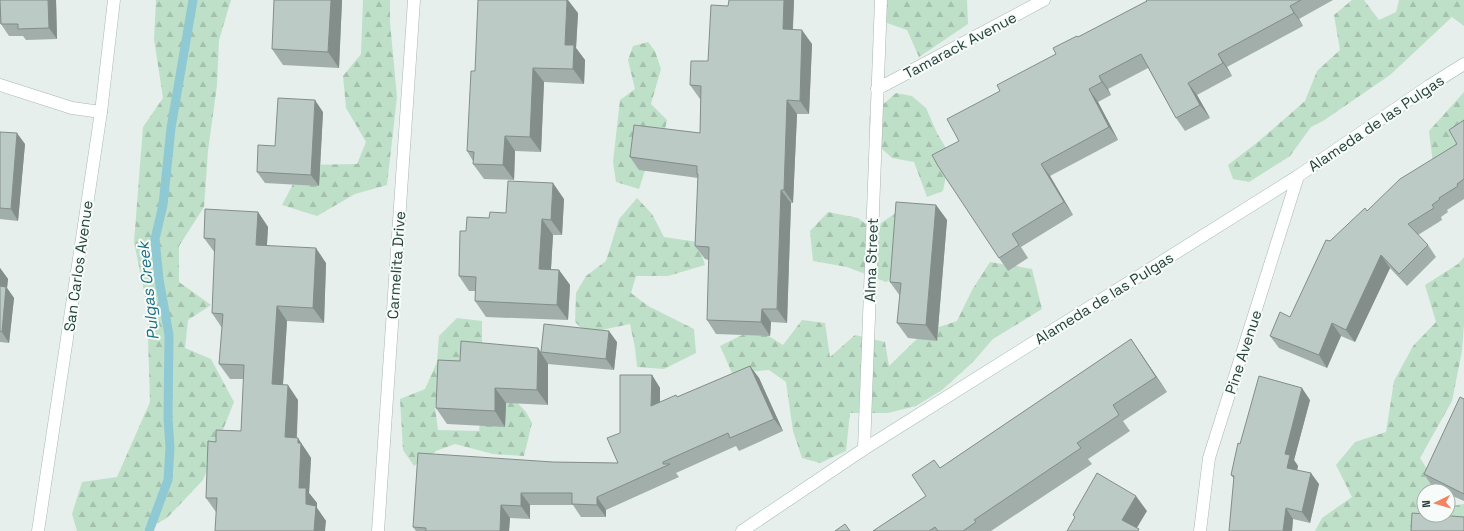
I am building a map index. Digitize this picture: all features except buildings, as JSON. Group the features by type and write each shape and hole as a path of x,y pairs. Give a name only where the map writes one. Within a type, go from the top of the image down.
{"street":[{"name":"San Carlos Avenue","path":"38,531 101,112 114,0"},
{"name":"Carmelita Drive","path":"378,531 414,0"},
{"name":"Alma Street","path":"864,449 880,0"},
{"name":"Tamarack Avenue","path":"877,89 1044,0"},
{"name":"Alameda de las Pulgas","path":"742,531 864,449 1298,176 1464,64"},
{"path":"0,85 72,108 101,112"},
{"name":"Pine Avenue","path":"1200,531 1209,458 1298,176"}],"green space":[{"path":"156,0 231,0 219,40 217,85 208,151 204,207 179,246 179,282 211,305 188,320 185,348 211,359 234,402 203,480 167,518 143,531 77,531 72,514 82,482 117,477 150,402 147,306 134,242 143,127 163,98 154,39"},
{"path":"363,0 390,0 390,22 397,97 387,185 355,194 317,216 282,205 303,165 357,164 366,142 346,108 343,76 361,54"},
{"path":"886,0 967,0 968,24 919,57 907,30 884,22"},
{"path":"1352,0 1364,0 1379,20 1396,12 1399,0 1464,0 1464,26 1452,17 1390,75 1323,121 1311,127 1290,156 1249,182 1233,179 1228,165 1259,141 1305,101 1317,71 1340,50 1334,15"},
{"path":"648,42 655,51 661,69 651,104 667,120 662,143 648,161 639,189 616,182 613,162 620,100 635,89 628,60 633,46"},
{"path":"1464,92 1464,146 1433,164 1429,131"},
{"path":"896,93 912,96 926,108 937,133 950,155 943,191 927,197 914,162 892,158 870,138 869,117"},
{"path":"637,198 652,214 664,237 698,242 705,265 668,276 636,276 631,293 648,306 694,329 696,353 664,369 637,367 630,324 587,333 575,322 576,293 586,276 606,261 619,219"},
{"path":"900,210 897,276 886,282 847,267 813,261 810,231 828,212 858,218 878,233 881,223"},
{"path":"1464,257 1464,324 1462,351 1452,401 1420,458 1436,483 1416,483 1416,523 1456,523 1456,505 1464,504 1464,531 1315,531 1322,518 1352,497 1336,465 1355,442 1386,432 1394,381 1413,346 1436,322 1425,285 1458,264"},
{"path":"990,262 1032,269 1042,309 993,339 973,362 942,390 916,406 888,413 850,413 846,451 820,463 802,458 793,431 786,382 769,370 732,373 720,346 756,328 783,345 802,320 825,323 830,357 855,335 885,342 889,366 924,332 957,321 972,290"},
{"path":"457,318 482,321 482,363 444,383 435,406 438,430 479,431 481,410 509,394 526,412 532,423 524,456 493,454 455,444 436,451 414,466 403,450 400,399 425,389 437,362 439,336"}],"waterway":[{"name":"Pulgas Creek","path":"149,531 168,480 170,448 168,418 169,335 159,279 155,239 163,205 171,128 193,0"}]}
